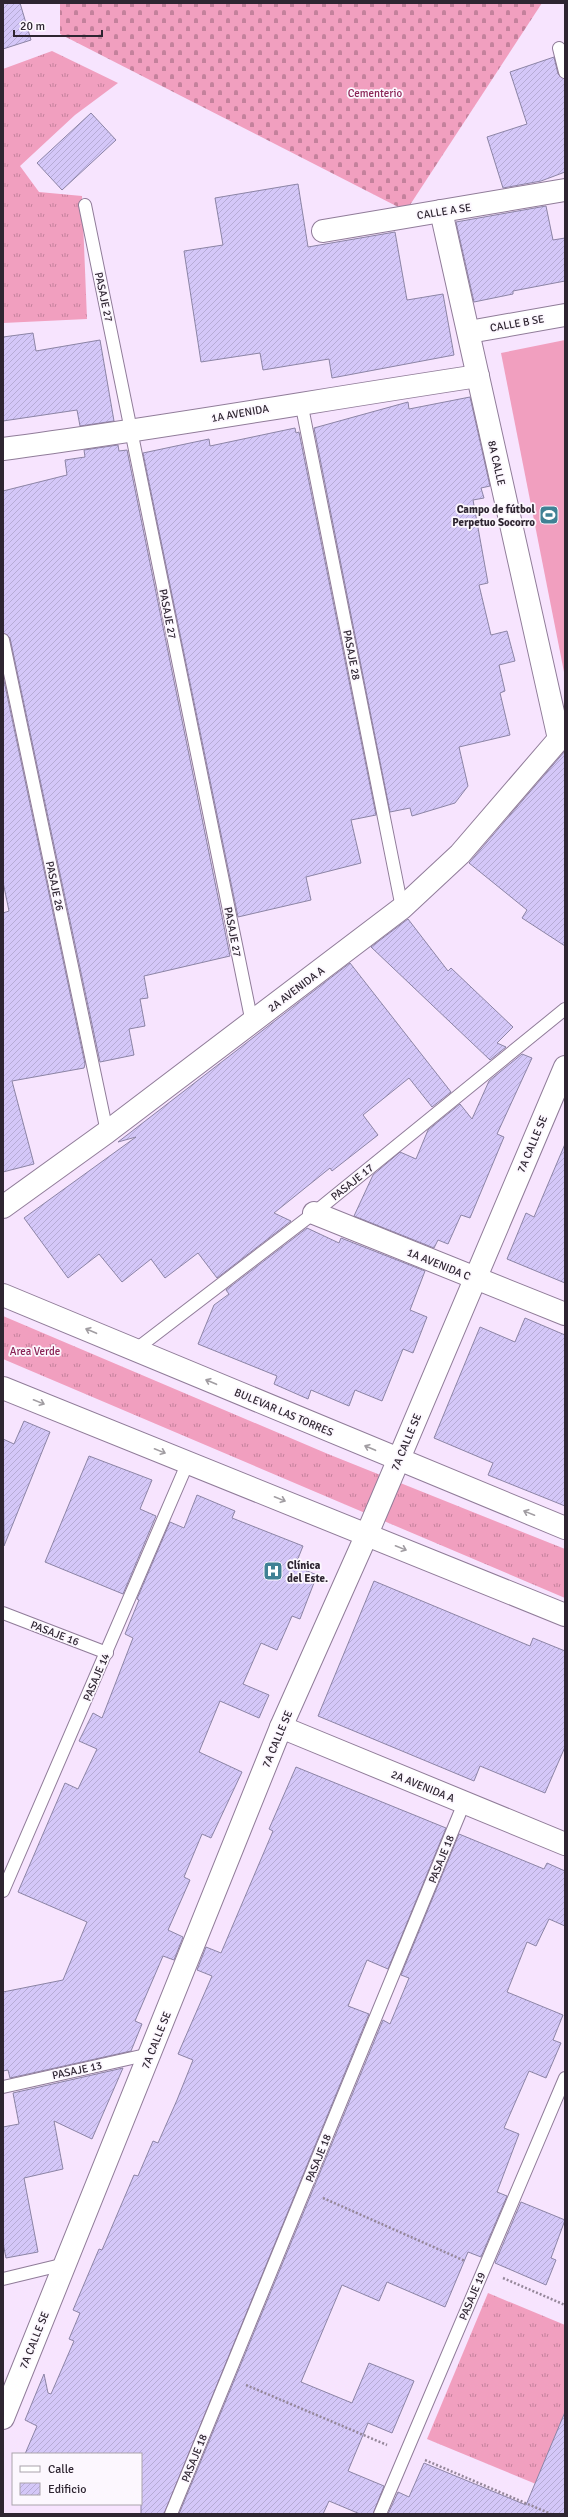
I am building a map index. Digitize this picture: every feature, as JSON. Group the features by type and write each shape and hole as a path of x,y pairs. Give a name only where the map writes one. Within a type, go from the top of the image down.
{"street":[{"name":"CALLE A SE","path":"323,231 565,190"},
{"name":"8A CALLE","path":"441,211 562,738"},
{"name":"CALLE B SE","path":"469,332 565,315"},
{"name":"1A AVENIDA","path":"3,450 132,432 302,402 478,376"},
{"name":"2A AVENIDA A","path":"3,1207 107,1132 402,908 460,854 562,738"},
{"name":"7A CALLE SE","path":"3,2418 281,1727 399,1460 565,1067"},
{"name":"1A AVENIDA C","path":"314,1213 565,1314"},
{"name":"BULEVAR LAS TORRES","path":"3,1294 565,1528"},
{"path":"3,1388 565,1615"},
{"name":"2A AVENIDA A","path":"281,1727 565,1844"}],"lane":[{"path":"559,48 565,72"},
{"name":"PASAJE 27","path":"85,205 252,1023"},
{"name":"PASAJE 28","path":"302,402 402,908"},
{"name":"PASAJE 26","path":"3,640 107,1132"},
{"name":"PASAJE 17","path":"135,1350 314,1213 565,1009"},
{"name":"PASAJE 14","path":"3,1891 188,1462"},
{"name":"PASAJE 16","path":"3,1613 106,1653"},
{"name":"PASAJE 18","path":"171,2514 464,1803"},
{"name":"PASAJE 13","path":"3,2087 150,2054"},
{"name":"PASAJE 19","path":"380,2514 565,2078"},
{"path":"3,2279 65,2264"}],"path":[{"path":"305,2190 565,2306"}],"green space":[{"name":"Cementerio","path":"60,3 542,3 406,211 60,34"},
{"path":"52,51 118,83 75,115 20,166 39,192 82,196 87,319 3,323 3,69"},
{"name":"Campo de fútbol Perpetuo Socorro","path":"565,340 565,677 501,353"},
{"name":"Area Verde","path":"3,1316 328,1454 565,1549 565,1598 3,1359"},
{"path":"488,2293 565,2325 565,2496 427,2439"}],"building":[{"path":"3,3 20,3 31,40 3,49"},
{"path":"554,57 558,74 565,79 565,172 541,181 503,188 487,137 527,124 510,72"},
{"path":"91,113 116,140 62,190 37,163"},
{"path":"298,184 308,247 395,232 407,300 443,294 454,355 332,378 329,359 263,370 260,353 201,362 184,251 223,245 215,198"},
{"path":"546,206 553,240 565,238 565,281 513,291 513,294 474,302 456,222"},
{"path":"33,333 36,351 100,340 114,421 80,426 77,410 3,421 3,337"},
{"path":"470,397 490,486 481,488 484,498 473,500 488,583 479,585 491,635 507,631 515,661 499,665 505,691 500,693 510,735 459,747 468,786 455,803 412,816 410,808 390,812 314,428 408,402 409,409"},
{"path":"295,428 296,433 299,432 376,815 351,820 361,863 306,877 311,900 238,917 143,453 209,439 210,446"},
{"path":"118,445 119,451 127,450 230,956 144,976 148,998 140,999 145,1026 129,1029 134,1055 100,1062 10,638 3,633 3,491 67,475 65,460 85,457 84,450"},
{"path":"3,676 85,1064 84,1068 12,1081 34,1164 3,1172 3,913 9,911 3,882"},
{"path":"565,751 565,946 522,918 527,910 469,863"},
{"path":"408,919 448,971 451,968 513,1027 497,1043 506,1047 490,1060 371,947"},
{"path":"350,963 451,1092 432,1107 409,1078 363,1115 378,1135 332,1171 330,1168 274,1213 291,1221 217,1278 198,1253 165,1278 151,1259 122,1282 99,1254 68,1278 24,1218 136,1137 118,1142"},
{"path":"522,1054 532,1058 497,1134 504,1137 470,1218 461,1215 448,1244 438,1240 434,1248 354,1216 373,1175 400,1152 416,1159 428,1130 460,1104 472,1119 489,1081"},
{"path":"565,1144 565,1283 507,1259 526,1213 534,1217"},
{"path":"307,1228 339,1243 341,1238 425,1271 410,1310 427,1317 413,1353 403,1349 382,1401 355,1390 349,1406 311,1390 308,1399 274,1384 277,1376 198,1344 214,1305 229,1294 226,1290"},
{"path":"525,1318 565,1335 565,1506 488,1475 493,1463 434,1438 480,1327 515,1342"},
{"path":"24,1421 50,1432 4,1546 3,1439 14,1444"},
{"path":"89,1456 152,1480 140,1509 156,1516 123,1594 45,1562"},
{"path":"197,1495 235,1511 232,1518 303,1546 295,1566 317,1575 300,1619 292,1616 277,1650 261,1643 243,1684 269,1695 259,1718 220,1701 199,1752 242,1772 211,1838 202,1834 184,1877 190,1880 168,1930 183,1937 174,1960 163,1956 135,2021 142,2024 131,2051 10,2078 8,2070 3,2071 3,1992 63,1980 87,1922 18,1892 65,1783 78,1789 97,1749 79,1741 93,1713 102,1718 133,1638 125,1634 139,1600 137,1599 170,1522 184,1528"},
{"path":"374,1581 530,1646 533,1638 565,1651 565,1747 545,1793 480,1766 474,1781 318,1716"},
{"path":"296,1767 446,1828 388,1969 367,1960 348,2006 369,2014 164,2514 141,2514 142,2453 25,2453 37,2426 25,2420 44,2374 48,2393 51,2394 74,2341 69,2339 80,2313 73,2310 99,2249 102,2250 134,2175 138,2176 153,2141 158,2143 177,2100 193,2060 178,2054 212,1976 197,1970 206,1947 221,1953 273,1831 269,1829"},
{"path":"459,1834 544,1869 547,1863 565,1871 565,1926 549,1919 536,1946 527,1942 507,1992 563,2015 553,2040 561,2043 546,2078 529,2071 504,2128 519,2134 497,2192 507,2196 481,2257 468,2252 445,2307 387,2282 379,2301 342,2285 301,2382 352,2403 369,2363 414,2381 392,2433 368,2423 348,2471 384,2486 373,2514 360,2514 329,2501 323,2514 179,2514 383,2020 390,2024 409,1978 401,1975"},
{"path":"123,2068 92,2139 54,2121 63,2169 24,2178 38,2252 6,2258 3,2243 3,2127 19,2124 13,2093"},
{"path":"521,2202 565,2220 551,2258 556,2260 546,2285 495,2263"},
{"path":"565,2412 565,2514 388,2514 398,2492 409,2497 424,2463 526,2505"}],"place":[{"name":"Campo de fútbol Perpetuo Socorro","path":"549,515"},
{"name":"Clínica del Este.","path":"273,1571"}]}
